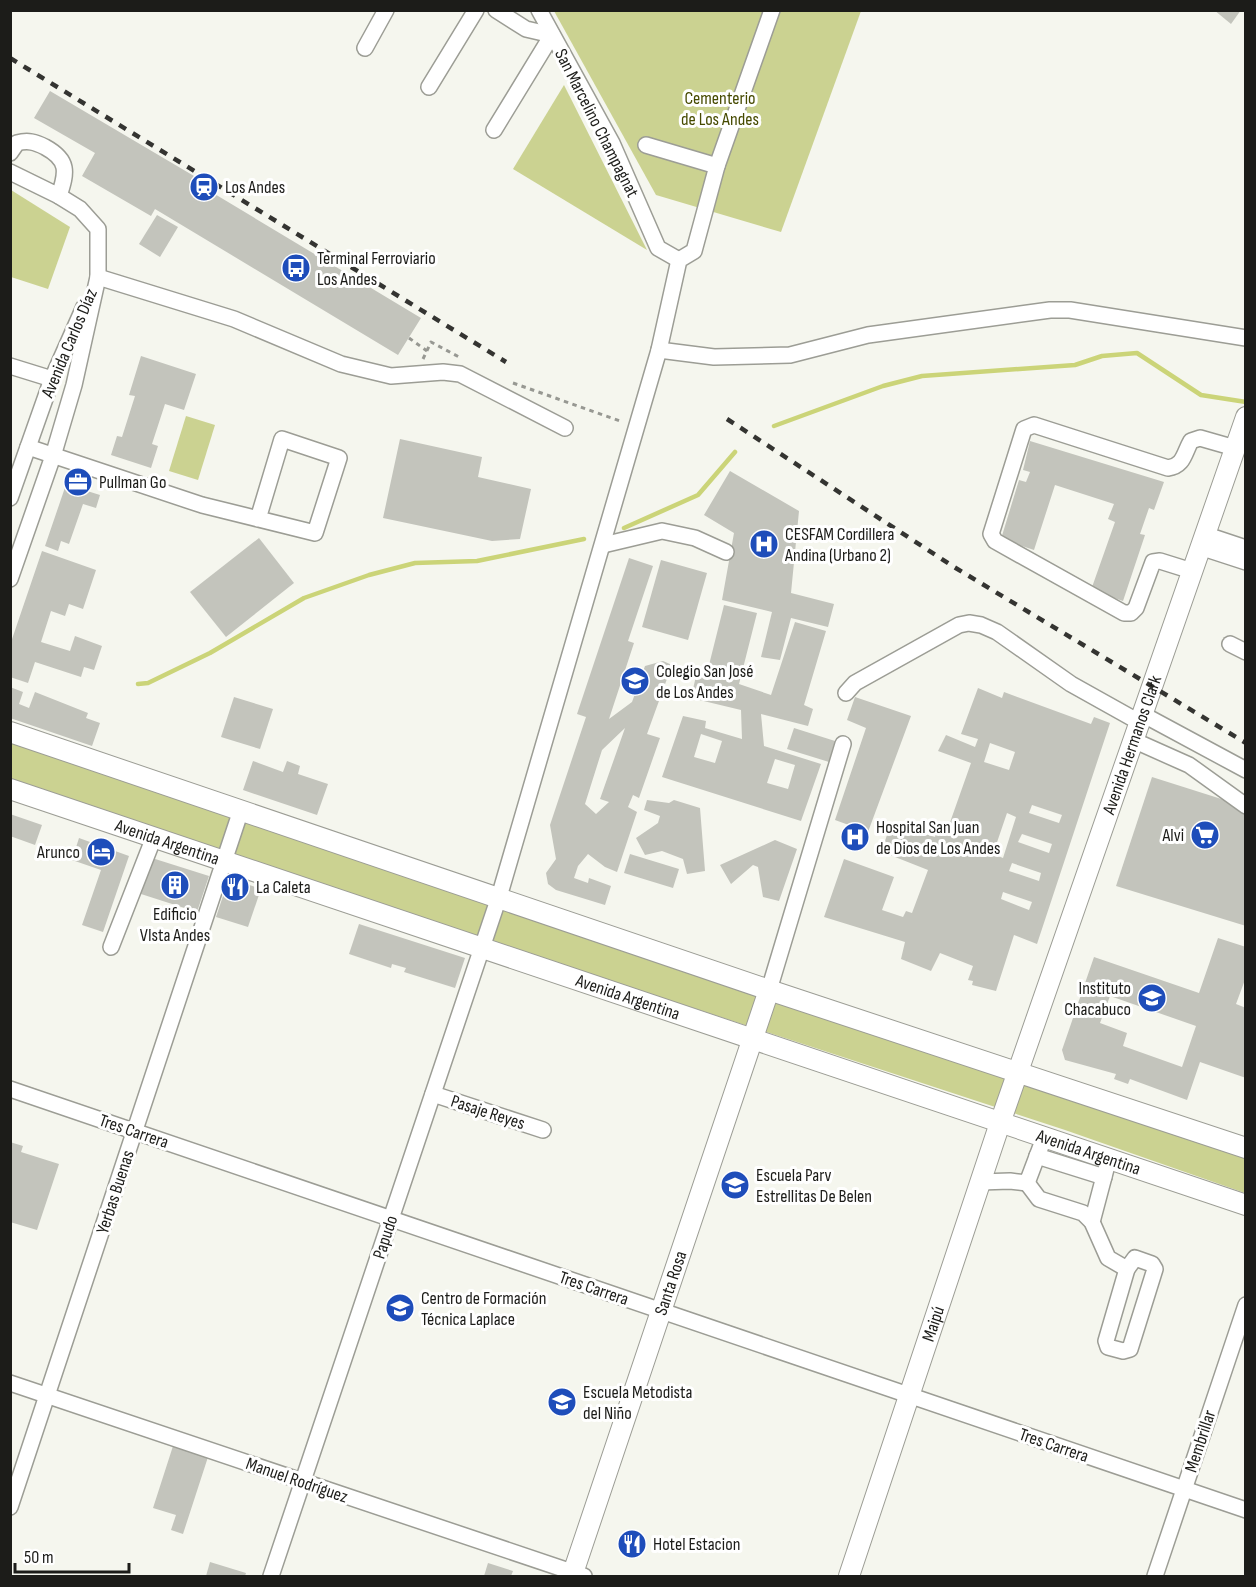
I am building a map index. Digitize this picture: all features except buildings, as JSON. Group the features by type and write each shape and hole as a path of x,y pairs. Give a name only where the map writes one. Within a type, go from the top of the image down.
{"main road":[{"name":"Avenida Hermanos Clark","path":"1017,1072 1245,420"},
{"path":"10,732 769,990 1245,1148"},
{"name":"Avenida Argentina","path":"10,789 1044,1138 1106,1168 1245,1205"},
{"name":"Santa Rosa","path":"576,1575 661,1311 769,990"},
{"name":"Maipú","path":"849,1576 1017,1072"}],"street":[{"path":"365,48 386,10"},
{"path":"429,87 476,10"},
{"path":"494,130 552,35 526,29 496,10"},
{"name":"San Marcelino Champagnat","path":"539,10 612,144 658,248 679,260"},
{"path":"679,260 694,251 717,166 772,10"},
{"path":"10,153 17,143 34,141 57,154 63,161 65,170 59,196"},
{"path":"646,145 717,166"},
{"path":"10,172 80,209 98,229 98,277 234,319 341,364 391,376 460,374 565,428"},
{"name":"Papudo","path":"271,1576 499,897 659,350 679,260"},
{"name":"Avenida Carlos Díaz","path":"10,498 52,380 98,277"},
{"name":"Avenida Carlos Díaz","path":"10,579 53,456 74,385 98,277"},
{"path":"659,350 714,357 790,355 868,335 1050,310 1070,310 1245,338"},
{"path":"10,366 52,380"},
{"path":"1192,571 1160,561 1153,562 1136,608 1131,613 1124,613 995,541 991,534 1024,429 1034,425 1168,468 1176,467 1182,462 1191,441 1200,438 1235,448"},
{"path":"28,447 202,505 258,519 315,533 339,458 282,439 258,519"},
{"path":"603,545 662,531 695,538 726,552"},
{"path":"1202,541 1245,548"},
{"path":"1202,541 1245,562"},
{"path":"846,693 855,683 959,625 969,623 997,632 1071,684 1138,725 1245,806"},
{"path":"1230,644 1245,652"},
{"path":"1138,725 1245,770"},
{"path":"769,990 843,744"},
{"name":"Yerbas Buenas","path":"10,1507 241,810"},
{"path":"111,947 154,837"},
{"name":"Tres Carrera","path":"10,1089 1245,1510"},
{"name":"Pasaje Reyes","path":"433,1094 543,1130"},
{"path":"1027,1184 1044,1138"},
{"path":"1037,1156 1106,1168 1092,1222"},
{"path":"980,1182 1010,1181 1027,1184 1039,1199 1083,1213 1092,1222 1108,1258 1127,1269"},
{"path":"1135,1258 1152,1264 1155,1269 1130,1349 1123,1351 1108,1347 1106,1341 1127,1269 1135,1258"},
{"name":"Membrillar","path":"1155,1576 1245,1305"},
{"name":"Manuel Rodríguez","path":"10,1383 576,1575"}],"path":[{"path":"409,338 427,351"},
{"path":"414,374 431,342 469,362"},
{"path":"508,381 636,426"}],"green space":[{"name":"Cementerio de Los Andes","path":"554,11 861,11 781,232 656,195"},
{"path":"564,85 647,250 513,169"},
{"path":"11,190 70,227 48,289 11,277"},
{"path":"186,416 215,425 198,480 169,471"},
{"path":"11,742 1245,1150 1245,1193 1065,1130 11,784"}],"waterway":[{"path":"774,426 883,386 922,376 1075,365 1102,356 1137,353 1201,395 1246,402"},
{"path":"624,528 698,495 735,452"},
{"path":"138,684 148,683 210,653 304,598 369,575 415,563 477,561 584,539"}],"railway":[{"path":"10,58 506,362"},
{"path":"727,419 954,567 1246,743"}],"place":[{"name":"Los Andes","path":"204,187"},
{"name":"Terminal Ferroviario Los Andes","path":"296,268"},
{"name":"Pullman Go","path":"78,482"},
{"name":"CESFAM Cordillera Andina (Urbano 2)","path":"764,544"},
{"name":"Colegio San José de Los Andes","path":"635,681"},
{"name":"Alvi","path":"1205,835"},
{"name":"Hospital San Juan de Dios de Los Andes","path":"855,837"},
{"name":"Arunco","path":"101,852"},
{"name":"Edificio VIsta Andes","path":"175,885"},
{"name":"La Caleta","path":"235,887"},
{"name":"Instituto Chacabuco","path":"1152,998"},
{"name":"Escuela Parv Estrellitas De Belen","path":"735,1185"},
{"name":"Centro de Formación Técnica Laplace","path":"400,1308"},
{"name":"Escuela Metodista del Niño","path":"562,1402"},
{"name":"Hotel Estacion","path":"632,1544"}]}
